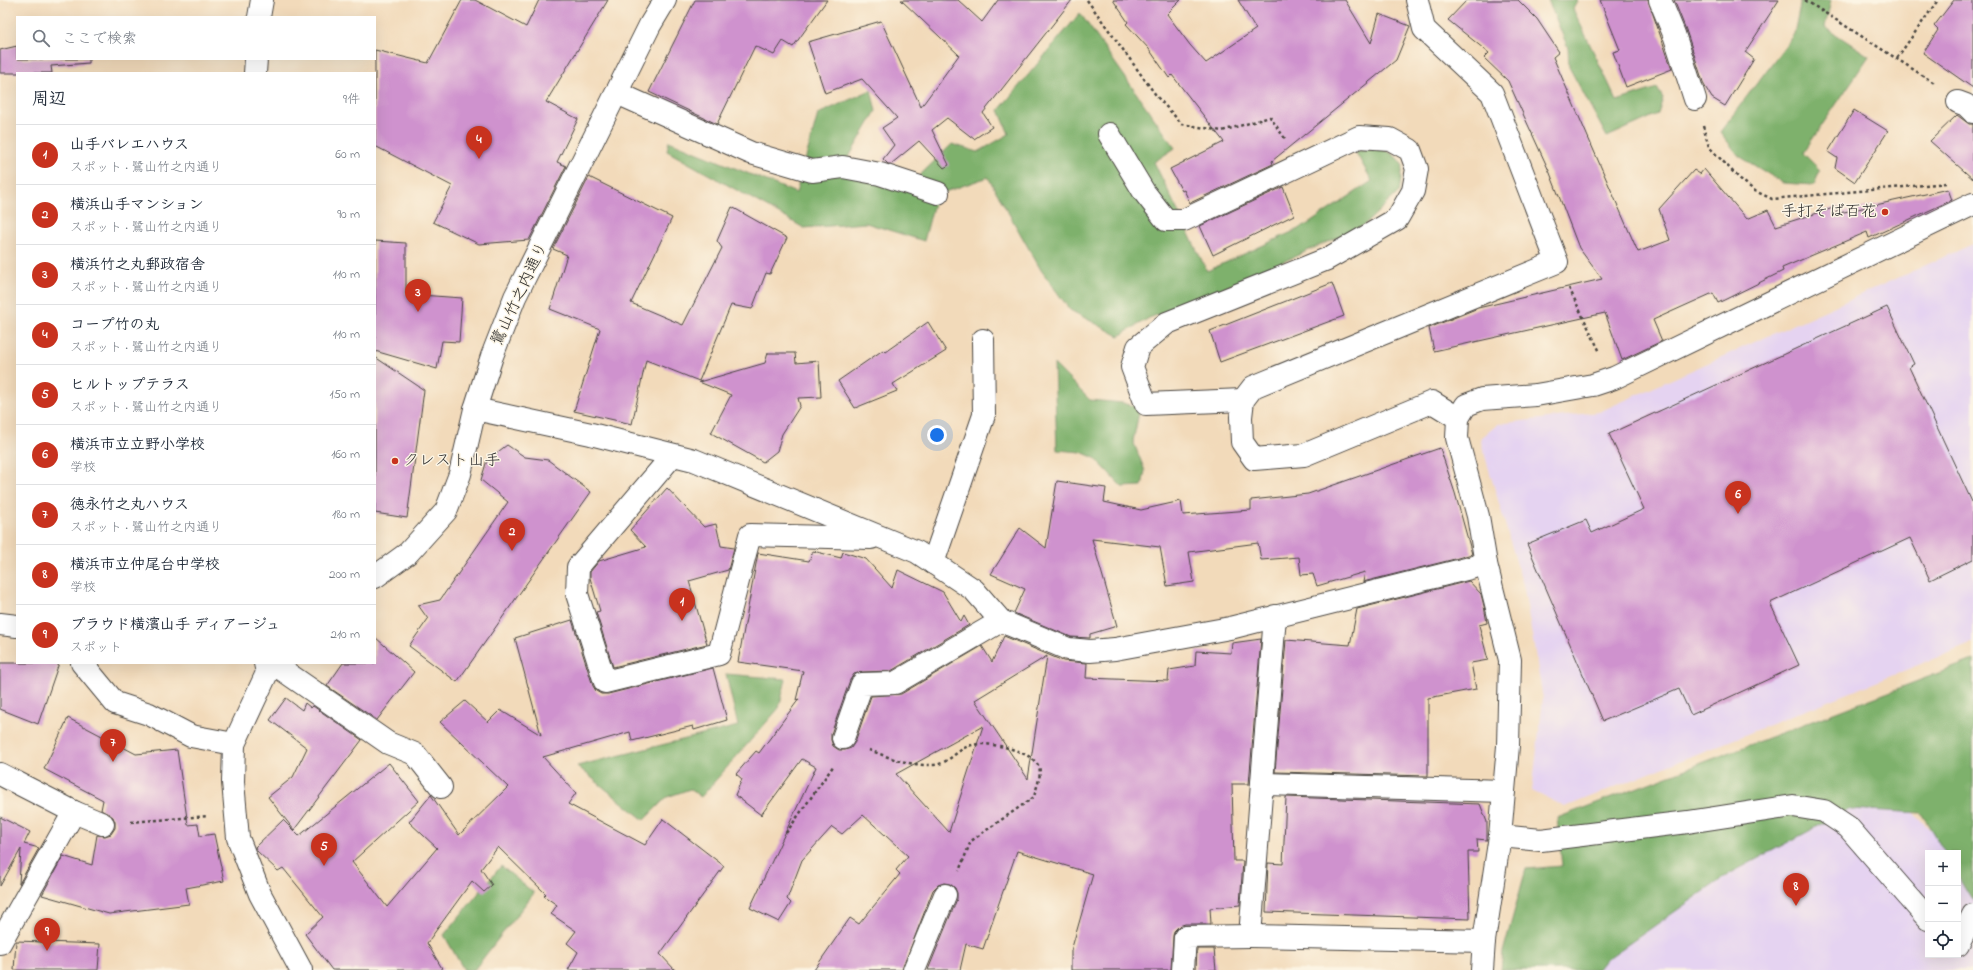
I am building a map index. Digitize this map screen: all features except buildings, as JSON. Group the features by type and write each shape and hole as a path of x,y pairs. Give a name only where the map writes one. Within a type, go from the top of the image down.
{"street":[{"path":"259,16 262,0"},
{"name":"鷺山竹之内通り","path":"376,576 408,553 446,511 460,474 475,409 492,356 515,297 650,25 666,0"},
{"path":"1417,0 1424,30 1492,93 1557,262 1253,387 1243,400 1242,442 1254,459 1304,455 1432,402 1458,418"},
{"path":"1660,0 1674,34 1695,99"},
{"path":"255,72 256,60"},
{"path":"616,93 751,153 812,171 843,167 880,174 938,192"},
{"path":"1109,134 1144,192 1166,220 1184,220 1359,137 1390,138 1410,150 1417,169 1413,191 1397,219 1327,259 1167,322 1138,347 1132,367 1146,404 1243,400"},
{"path":"1482,970 1484,941 1500,836 1508,746 1510,660 1486,564 1478,516 1457,438 1458,418 1466,405 1482,399 1536,395 1593,385 1614,378 1973,204"},
{"path":"933,563 984,414 983,340"},
{"path":"475,409 591,434 694,460 917,552 974,590 1001,621 1068,649 1090,651 1115,649 1230,628 1486,564"},
{"path":"673,455 578,566 577,594 605,682 719,654 750,535 884,538"},
{"path":"1250,936 1275,616"},
{"path":"846,740 862,684 895,683 1001,621"},
{"path":"0,624 16,626"},
{"path":"83,664 115,703 150,714 191,736 234,744"},
{"path":"301,970 260,894 230,813 233,782 234,744 270,666 388,743 416,754 441,787"},
{"path":"0,774 74,812 103,824"},
{"path":"1262,784 1504,791"},
{"path":"1500,836 1541,840 1688,822 1793,806 1824,811 1848,827 1925,916"},
{"path":"0,943 74,812"},
{"path":"914,970 945,895"},
{"path":"1961,939 1973,915"},
{"path":"1183,970 1185,937 1250,936 1484,941"}],"path":[{"path":"1087,0 1158,98 1182,124 1222,131 1270,117 1302,164"},
{"path":"1805,0 1896,58 1966,107"},
{"path":"1896,58 1938,0"},
{"path":"1695,99 1708,147 1739,178 1755,191 1772,199 1942,183 1949,184"},
{"path":"1557,262 1602,356"},
{"path":"786,833 846,740 910,764 924,765 936,765 945,762 970,745 983,744 1023,752 1033,758 1039,767 1039,777 1034,797 971,841 957,875 945,895"},
{"path":"103,824 230,813"}],"shaded area":[{"path":"1973,244 1973,643 1565,807 1532,791 1543,699 1524,588 1480,439 1498,424 1599,412"},
{"path":"1871,774 1952,850 1925,850 1925,958 1961,958 1961,858 1973,869 1973,970 1583,970"}],"green space":[{"path":"1548,0 1578,0 1573,9 1617,101 1657,88 1663,98 1658,114 1607,137 1569,67 1568,48"},
{"path":"1801,0 1831,0 1825,27 1869,56 1803,153 1820,170 1814,185 1783,183 1739,156 1720,132 1794,34"},
{"path":"1080,13 1175,148 1154,162 1207,271 1305,226 1372,181 1355,151 1377,149 1388,151 1398,159 1403,166 1399,192 1363,226 1200,299 1149,318 1119,336 1070,310 1041,270 988,177 936,195 924,241 866,223 804,228 667,151 669,141 796,193 818,114 871,90 876,111 846,162 916,179 952,144 978,152 1009,134 999,110"},
{"path":"1054,364 1090,400 1123,403 1140,408 1133,441 1145,471 1142,486 1122,487 1095,458 1081,452 1057,450"},
{"path":"1973,660 1973,901 1961,881 1961,850 1943,850 1921,813 1850,809 1729,874 1604,961 1597,970 1501,970 1503,952 1526,869 1562,866 1557,818"},
{"path":"726,674 786,679 779,708 701,797 690,789 667,797 644,820 577,766 738,726"},
{"path":"501,866 534,893 474,970 464,970 444,935"}],"place":[{"name":"コープ竹の丸","path":"479,159"},
{"name":"手打そば百花","path":"1885,212"},
{"name":"横浜竹之丸郵政宿舎","path":"418,312"},
{"name":"クレスト山手","path":"395,461"},
{"name":"横浜市立立野小学校","path":"1738,514"},
{"name":"横浜山手マンション","path":"512,551"},
{"name":"山手バレエハウス","path":"682,621"},
{"name":"徳永竹之丸ハウス","path":"113,762"},
{"name":"ヒルトップテラス","path":"324,866"},
{"name":"横浜市立仲尾台中学校","path":"1796,906"},
{"name":"プラウド横濱山手 ディアージュ","path":"47,951"}]}
